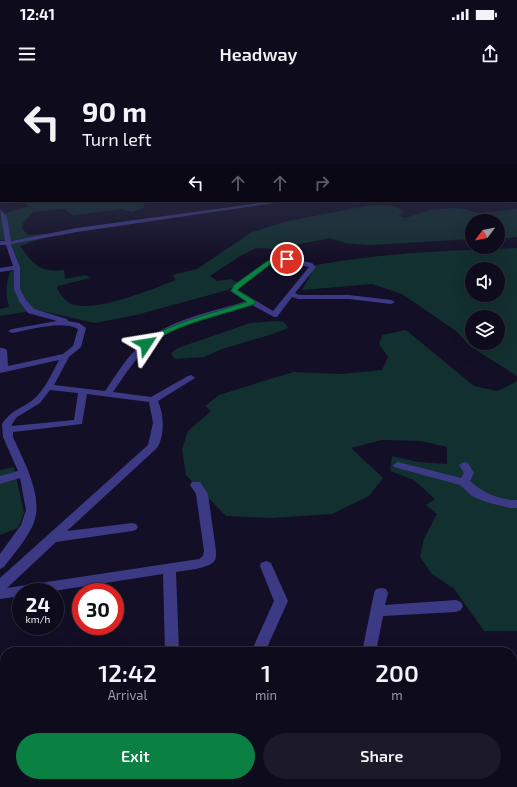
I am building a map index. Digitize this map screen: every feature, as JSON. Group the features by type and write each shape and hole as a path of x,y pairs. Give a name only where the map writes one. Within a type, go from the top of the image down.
{"street":[{"path":"0,243 8,243 77,230 278,202"},
{"path":"0,211 4,217 8,243 17,267 17,289 23,301 31,311 78,324 82,328 77,347 66,356 48,387 37,401 14,415 7,424 8,437 24,473 32,510 27,526 0,564"},
{"path":"276,257 310,264 313,267 274,315 253,302 234,291 237,286 276,257"},
{"path":"0,270 17,267"},
{"path":"291,294 298,297 349,297 391,302"},
{"path":"107,394 146,344 155,337 171,329 253,302"},
{"path":"12,331 68,322"},
{"path":"0,351 4,350 2,370 66,356"},
{"path":"48,387 153,400 191,378"},
{"path":"7,430 79,422 83,391"},
{"path":"0,586 153,446 158,436 156,406 153,400"},
{"path":"398,465 464,482 476,493 490,499 510,504 517,504"},
{"path":"464,465 469,473 464,482"},
{"path":"0,480 24,473"},
{"path":"0,594 202,563 209,559 210,551 202,494 196,485"},
{"path":"52,538 132,527"},
{"path":"262,647 281,601 266,566"},
{"path":"169,568 172,647"},
{"path":"370,647 381,593"},
{"path":"378,611 456,606"}],"green space":[{"path":"140,202 145,204 144,207 132,212 121,209 73,215 64,209 33,212 23,223 22,228 28,235 48,234 15,240 0,240 0,215 29,206 24,203"},
{"path":"376,205 396,207 404,212 399,216 405,218 430,210 454,208 465,209 477,213 517,209 517,237 505,238 505,214 465,214 465,239 369,245 345,243 330,238 275,249 256,248 240,256 210,276 217,281 231,279 238,283 228,290 136,315 95,323 37,310 0,316 0,309 9,307 6,289 10,272 20,267 11,243 46,237 20,246 34,263 43,269 56,271 64,270 65,279 86,275 90,278 58,286 57,288 63,298 69,303 82,306 95,305 124,299 176,280 172,275 197,269 252,232 288,221"},
{"path":"505,248 517,248 517,376 476,350 505,350 505,310 465,310 465,341 456,331 402,294 372,284 302,290 316,265 391,255 441,251 465,250 465,254 505,254"},
{"path":"276,321 284,322 288,328 222,349 204,357 175,359 171,353 178,348 250,323"},
{"path":"406,330 474,386 497,391 517,380 517,631 484,631 454,589 432,574 420,557 424,539 437,514 426,505 435,499 414,480 390,471 392,456 418,462 447,464 447,447 421,441 382,440 351,448 383,478 369,496 332,514 272,518 226,516 186,475 182,449 188,431 211,411 205,406 219,395 293,372 341,374 382,370 388,357 379,344 382,335"},
{"path":"14,467 24,513 18,528 0,535 0,470"}],"route":[{"path":"146,344 155,337 171,329 253,302 234,291 237,286 276,257 287,259"}]}
